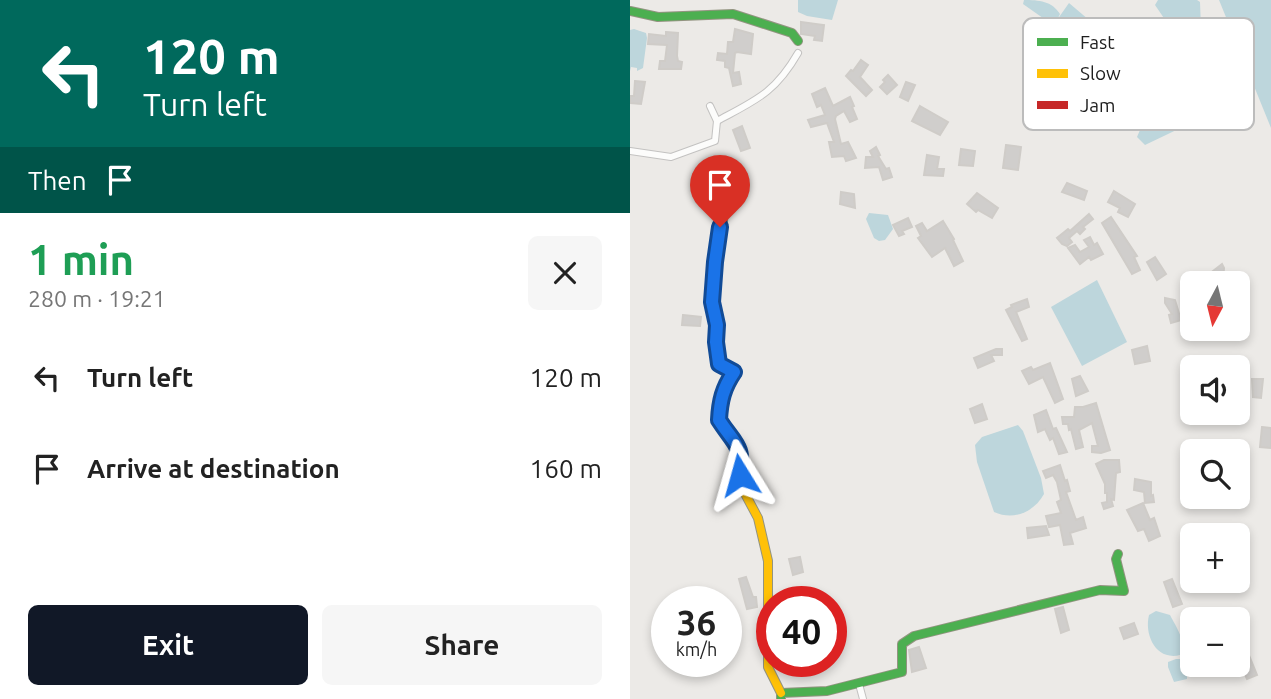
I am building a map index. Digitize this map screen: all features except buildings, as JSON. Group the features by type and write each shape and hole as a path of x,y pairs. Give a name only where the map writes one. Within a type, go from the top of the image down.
{"street":[{"path":"630,11 658,17 733,14 792,33 798,41"},
{"path":"717,121 764,96 789,69 798,53"},
{"path":"630,151 671,157 715,141 717,121 710,106"},
{"path":"715,176 725,177 723,222 719,231 712,302 717,325 719,364 734,372 720,400 719,420 742,454 742,488 758,518 768,562 768,667 769,676 777,683 781,696 802,695 859,684 902,672 902,644 914,636 1100,590 1124,591 1116,559 1118,554"},
{"path":"859,684 863,699"}],"water":[{"path":"798,0 838,0 832,20 798,12"},
{"path":"1024,0 1040,1 1049,4 1060,14 1058,18 1043,18 1023,4"},
{"path":"1158,0 1197,0 1200,2 1201,18 1164,18 1155,5"},
{"path":"1219,0 1271,0 1271,128 1254,86 1254,18 1226,18"},
{"path":"1069,3 1087,18 1058,18"},
{"path":"630,30 646,33 647,38 643,68 637,71 637,68 631,67 630,71"},
{"path":"1140,130 1176,130 1145,145 1137,137"},
{"path":"869,213 888,215 893,229 885,240 874,238 866,219"},
{"path":"1097,280 1127,342 1082,366 1051,307"},
{"path":"1018,425 1023,431 1041,478 1044,494 1035,506 1023,513 1001,515 994,512 977,462 975,445 982,437"},
{"path":"1156,611 1170,615 1180,636 1180,655 1164,654 1154,645 1148,631 1149,615"},
{"path":"1180,659 1180,677 1187,679 1174,682 1168,662"}],"traffic: fast":[{"path":"630,11 658,17 733,14 792,33 798,41"},
{"path":"781,699 781,693 827,691 902,672 902,644 914,636 1100,590 1124,591 1116,559 1118,554"}],"traffic: slow":[{"path":"722,399 719,420 742,454 742,488 758,518 768,561 768,667 781,693"}],"traffic: jam":[{"path":"715,176 725,177 723,222 718,231 712,302 717,325 719,364 734,372 722,399"}],"route":[{"path":"720,227 712,302 717,325 719,364 734,372 720,400 719,420 742,454 740,475"}]}
